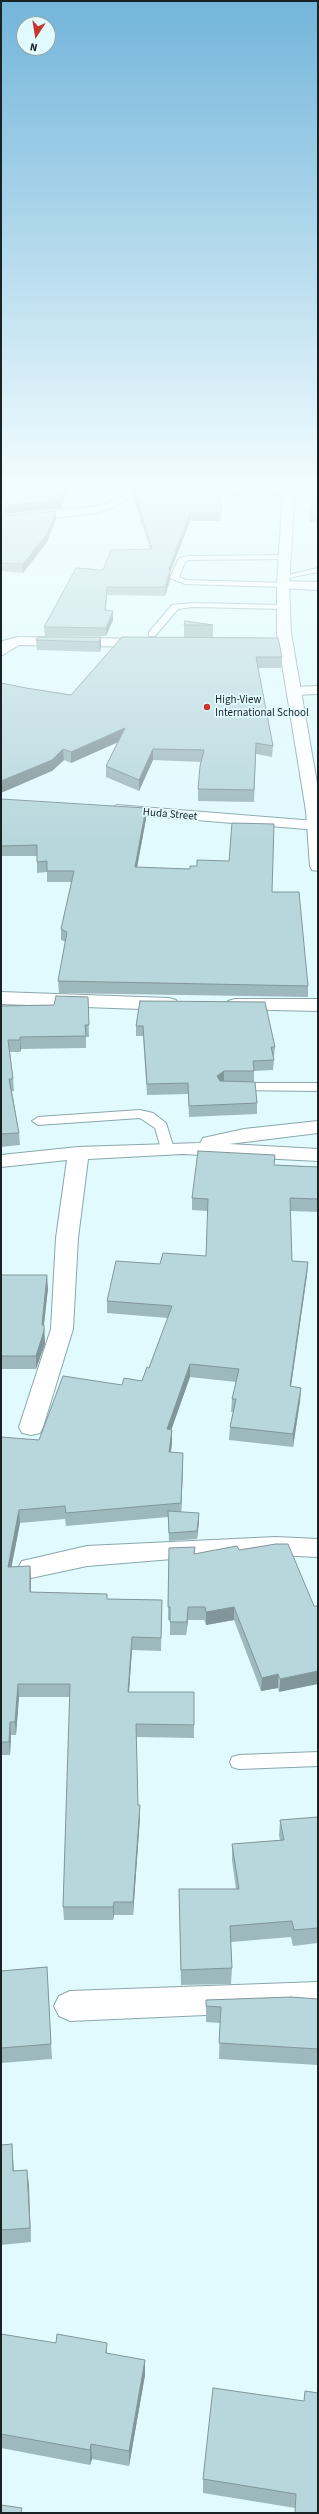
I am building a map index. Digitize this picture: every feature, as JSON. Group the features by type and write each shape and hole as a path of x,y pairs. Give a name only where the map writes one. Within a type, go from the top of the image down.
{"street":[{"path":"283,607 286,643 316,816 318,866"},
{"path":"3,646 18,641 165,643"},
{"path":"270,644 286,643"},
{"path":"294,690 318,690"},
{"name":"Huda Street","path":"104,809 316,816"},
{"path":"1,998 184,1004"},
{"path":"216,1005 318,1005"},
{"path":"175,1148 244,1135 318,1127"},
{"path":"1,1161 78,1153 175,1148 318,1155"},
{"path":"31,1427 62,1329 67,1238 78,1153"},
{"path":"31,1568 87,1556 172,1550 276,1546 318,1548"},
{"path":"70,2006 318,1996"}],"lane":[{"path":"152,634 175,607 283,607"},
{"path":"224,1087 318,1087"},
{"path":"38,1121 140,1114 148,1116 161,1126 175,1148"},
{"path":"239,1762 318,1759"}],"building":[{"path":"56,605 105,605 105,610 113,611 106,628 44,627"},
{"path":"185,621 213,625 184,625"},
{"path":"38,637 101,637 99,642 36,640"},
{"path":"122,637 278,638 282,657 256,657 273,746 256,743 254,790 198,789 200,766 204,750 153,749 139,780 106,766 125,728 71,752 63,749 52,760 1,781 1,683 71,695"},
{"path":"1,799 146,808 135,867 190,869 190,866 197,866 197,860 229,861 232,823 274,824 272,892 299,892 308,986 58,981 67,932 61,929 74,871 47,871 47,861 37,862 37,845 1,846"},
{"path":"56,996 88,997 89,1025 85,1025 86,1036 20,1037 20,1040 8,1040 13,1079 9,1079 19,1133 1,1134 1,1006 54,1005"},
{"path":"140,1001 265,1002 275,1047 271,1047 274,1060 253,1061 254,1071 224,1071 217,1076 220,1081 255,1082 257,1103 189,1106 188,1083 147,1084 143,1026 136,1026"},
{"path":"198,1151 275,1155 274,1165 318,1167 318,1199 290,1198 292,1261 308,1262 290,1386 301,1388 293,1434 230,1427 236,1399 232,1399 239,1369 190,1364 167,1429 172,1430 169,1452 183,1453 181,1503 66,1513 65,1506 19,1510 8,1567 30,1566 30,1592 107,1594 107,1599 162,1600 161,1638 132,1637 128,1692 194,1692 194,1725 136,1724 138,1805 140,1805 133,1902 114,1902 113,1907 63,1907 70,1684 18,1684 15,1722 10,1722 9,1742 1,1742 1,1437 39,1440 63,1376 122,1385 124,1378 142,1381 147,1367 149,1368 172,1306 107,1301 116,1261 160,1264 163,1253 206,1256 208,1199 192,1198"},
{"path":"1,1275 47,1275 42,1325 44,1325 44,1331 36,1356 1,1356"},
{"path":"168,1511 199,1513 197,1531 169,1533"},
{"path":"276,1544 288,1544 314,1606 318,1606 318,1671 280,1679 278,1674 262,1678 234,1607 206,1612 205,1607 188,1607 187,1622 170,1622 170,1607 168,1607 169,1548 195,1547 194,1554 237,1546 239,1550"},
{"path":"318,1817 318,1928 294,1930 292,1921 230,1926 232,1968 181,1970 179,1889 239,1889 232,1844 284,1840 280,1820"},
{"path":"47,1967 51,2044 1,2048 1,1971"},
{"path":"291,1997 318,1999 318,2049 219,2043 221,2007 206,2006 206,2000"},
{"path":"12,2144 13,2171 27,2170 30,2228 1,2230 1,2145"},
{"path":"1,2334 56,2343 57,2334 107,2343 106,2353 145,2360 129,2451 91,2444 90,2450 1,2434"},
{"path":"213,2388 304,2401 305,2391 318,2393 318,2513 295,2513 296,2494 203,2479"},
{"path":"1,2505 22,2508 21,2513 1,2513"}],"place":[{"name":"High-View International School","path":"207,707"}]}
